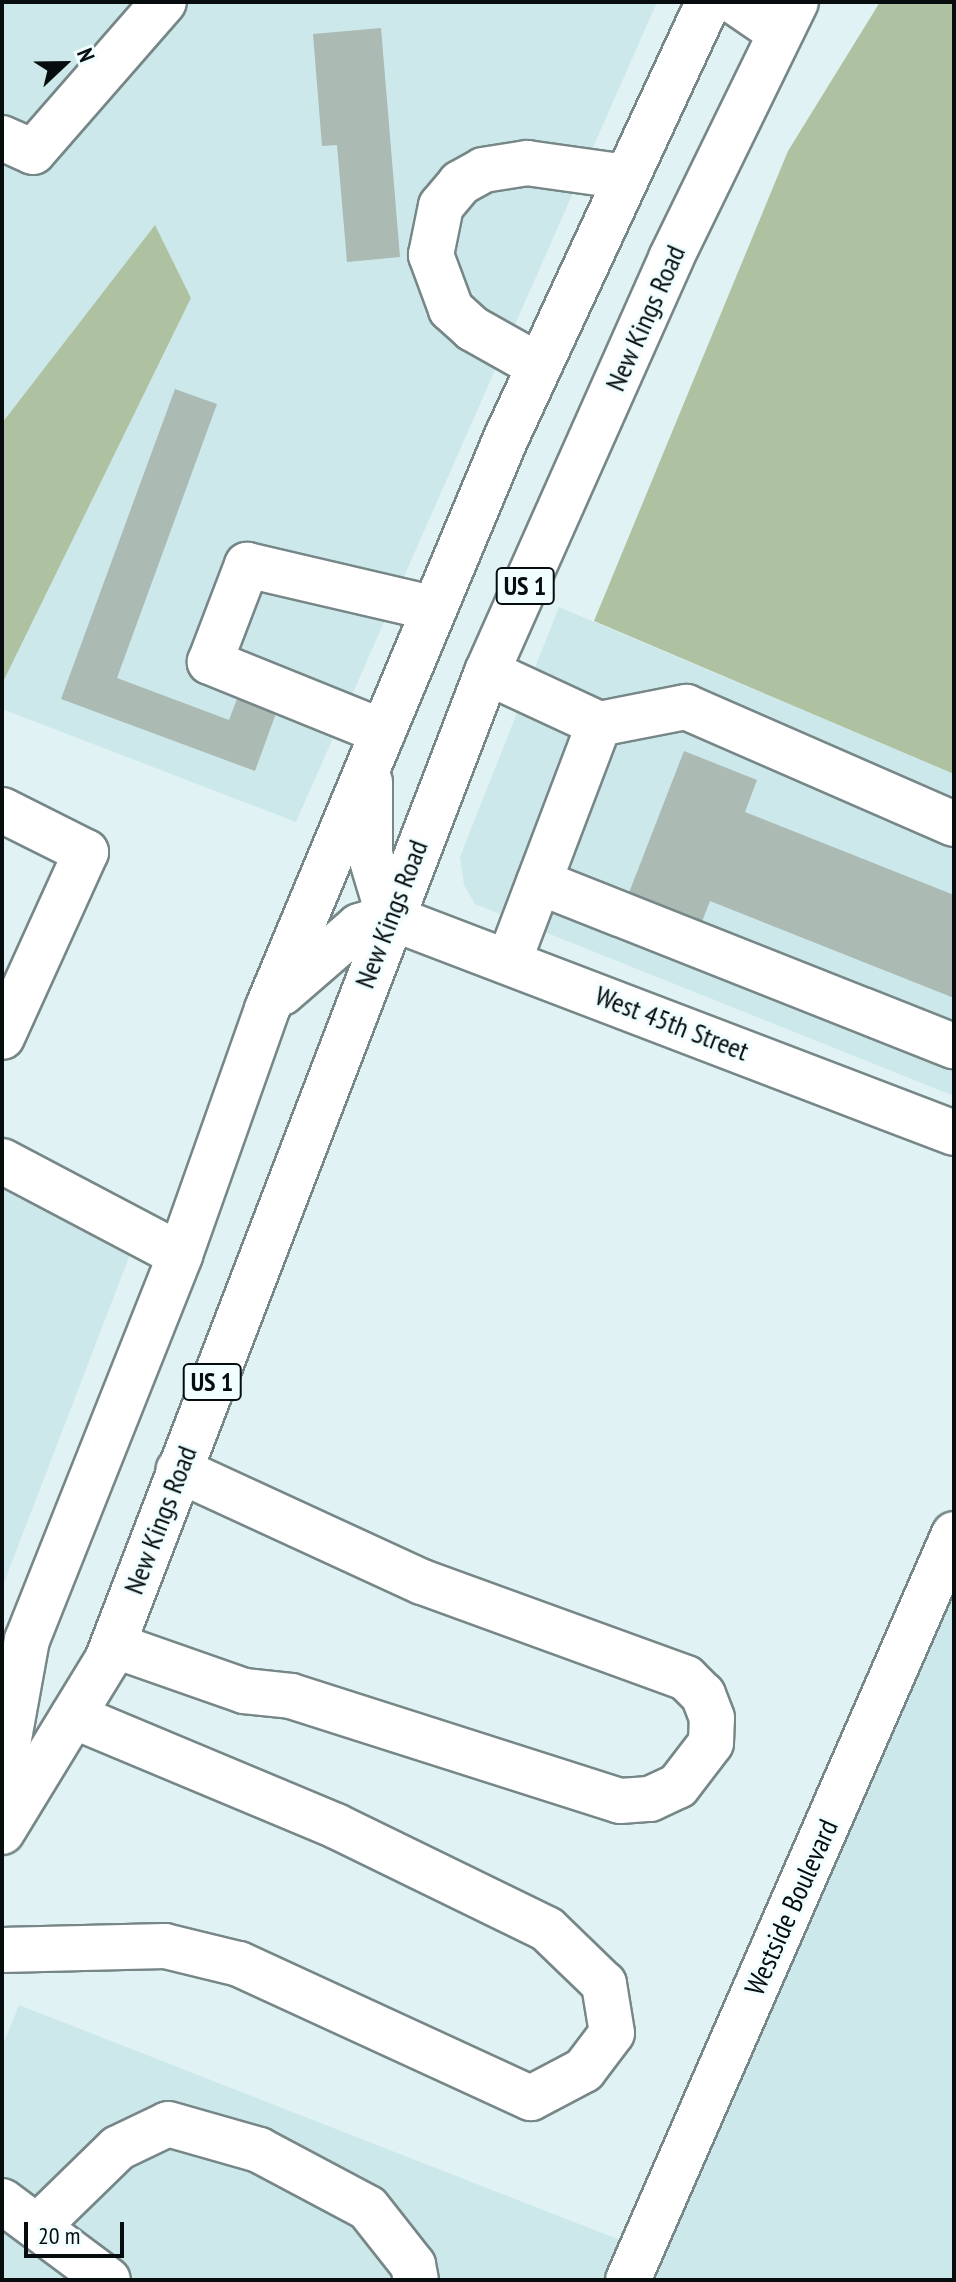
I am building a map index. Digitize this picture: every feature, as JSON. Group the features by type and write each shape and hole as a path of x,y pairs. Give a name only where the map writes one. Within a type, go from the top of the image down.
{"main road":[{"path":"2,138 33,152 164,2"},
{"name":"US 1","path":"2,1777 27,1640 180,1255 267,1009 377,748 432,608 539,366 708,2"},
{"path":"735,2 788,17"},
{"name":"New Kings Road","path":"2,1832 113,1645 389,917 487,672 788,17"},
{"path":"539,366 473,329 451,309 431,255 441,206 460,183 483,170 527,163 626,177"},
{"path":"267,1009 319,956 359,926 389,917 370,854 377,748 210,662 247,565 432,608"},
{"path":"487,672 599,724 686,707 954,824"},
{"path":"509,961 599,724"},
{"path":"2,810 86,852 2,1037"},
{"path":"539,882 954,1046"},
{"name":"West 45th Street","path":"389,917 954,1133"},
{"path":"2,1161 180,1255"},
{"path":"113,1645 244,1691 291,1696 620,1801 650,1799 678,1786 711,1743 703,1695 686,1678 422,1582 179,1470"},
{"name":"Westside Boulevard","path":"628,2280 954,1534"},
{"path":"2,1950 165,1946 239,1964 531,2098 584,2070 612,2033 604,1984 547,1929 336,1826 73,1716"},
{"path":"39,2225 118,2148 168,2124 259,2150 368,2208 413,2265 416,2280"},
{"path":"2,2201 39,2225 108,2280"}],"shaded area":[{"path":"2,2 657,2 296,822 2,709 2,684 191,298 155,226 2,423"},
{"path":"559,607 954,774 954,1096 475,904 464,885 460,857"},
{"path":"2,1175 139,1231 2,1588"},
{"path":"954,1589 954,2280 2,2280 2,2047 19,2005 661,2256"}],"green space":[{"path":"880,2 954,2 954,774 594,621 788,151"},
{"path":"155,225 191,298 2,684 2,423"}],"building":[{"path":"381,28 400,257 347,262 337,145 322,146 313,34"},
{"path":"175,389 217,404 117,678 229,720 240,691 279,705 255,771 61,699"},
{"path":"684,751 757,780 745,812 954,895 954,998 710,901 698,932 625,903"}]}
